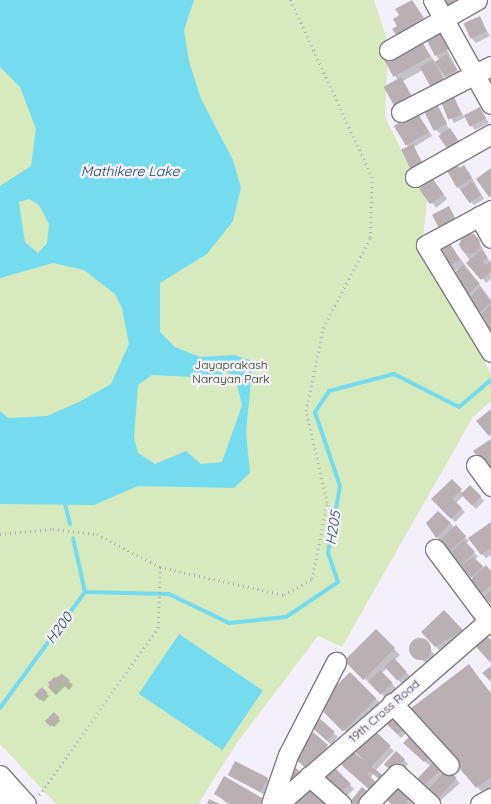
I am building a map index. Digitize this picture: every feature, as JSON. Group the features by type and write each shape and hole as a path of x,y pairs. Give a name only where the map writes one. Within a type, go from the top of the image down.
{"street":[{"path":"432,0 442,17 483,70 491,104"},
{"path":"389,50 442,17 477,0"},
{"path":"401,112 483,70"},
{"path":"415,177 491,134"},
{"path":"491,238 485,213 426,245 491,352"},
{"path":"476,465 491,486"},
{"path":"435,549 490,621"},
{"name":"19th Cross Road","path":"278,804 392,703 490,621"},
{"path":"271,804 288,755 336,662"},
{"path":"392,703 449,765"},
{"path":"368,804 397,774 430,804"},
{"path":"0,775 32,800"},
{"path":"309,776 342,804"},
{"path":"480,804 491,798"}],"path":[{"path":"0,534 53,529 97,534 160,567 284,595 312,579 327,503 306,411 323,328 370,238 372,178 290,0"},
{"path":"32,800 158,628 160,567"}],"green space":[{"name":"Jayaprakash Narayan Park","path":"0,0 374,0 388,43 385,117 427,201 423,239 491,374 491,401 473,417 342,647 318,636 236,744 198,804 56,804 0,744"}],"water":[{"name":"Mathikere Lake","path":"0,0 194,0 184,30 189,61 201,99 233,160 241,188 233,221 207,254 160,283 160,332 175,347 200,357 234,355 253,361 246,432 250,473 234,488 138,486 94,505 0,504 0,411 8,418 47,416 79,402 111,384 129,344 122,308 115,294 84,270 53,263 0,278 0,186 31,166 36,129 20,87 0,67","holes":["29,199 39,205 49,224 47,243 38,253 25,242 19,202","227,372 235,376 242,405 222,462 201,464 186,451 155,464 138,453 134,438 138,385 152,375 213,378"]},
{"path":"179,634 263,690 222,750 139,694"}],"building":[{"path":"412,0 424,18 397,36 392,29 397,26 393,19 399,15 395,9"},
{"path":"443,0 458,0 447,7"},
{"path":"480,16 487,32 470,39 464,23"},
{"path":"437,27 448,49 435,56 424,34"},
{"path":"420,38 430,56 393,77 383,58"},
{"path":"447,54 457,70 445,78 435,61"},
{"path":"433,60 444,80 431,87 420,67"},
{"path":"401,77 412,97 395,107 384,87"},
{"path":"453,94 461,114 448,120 440,99"},
{"path":"438,106 447,124 434,131 425,113"},
{"path":"480,107 486,119 470,127 464,115"},
{"path":"417,112 429,132 406,146 394,126"},
{"path":"450,128 460,143 448,151 438,136"},
{"path":"413,144 423,165 411,170 401,149"},
{"path":"455,163 458,169 464,165 472,178 457,188 446,169"},
{"path":"491,168 491,196 489,197 476,179"},
{"path":"433,179 444,195 430,204 419,189"},
{"path":"472,182 481,195 470,203 461,190"},
{"path":"449,206 456,220 439,229 432,215"},
{"path":"466,234 474,234 480,240 480,248 474,254 466,254 460,248 460,240"},
{"path":"448,240 460,260 448,267 436,247"},
{"path":"481,250 487,257 483,262 486,265 491,261 491,271 481,280 466,263"},
{"path":"463,265 480,284 466,296 450,277"},
{"path":"480,287 491,302 478,314 466,301"},
{"path":"491,304 491,337 477,319"},
{"path":"491,409 491,434 489,436 476,421"},
{"path":"491,439 491,472 473,451"},
{"path":"452,479 462,489 452,498 462,508 451,519 431,499"},
{"path":"470,485 481,496 472,506 461,494"},
{"path":"438,511 451,523 436,538 426,523"},
{"path":"491,522 491,548 481,555 468,538"},
{"path":"456,525 466,536 449,552 439,540"},
{"path":"464,540 475,552 457,569 446,557"},
{"path":"473,557 483,566 471,578 460,566"},
{"path":"486,565 491,571 491,585 478,596 466,584"},
{"path":"491,590 491,604 484,597"},
{"path":"444,610 463,630 435,647 421,632"},
{"path":"376,629 395,648 363,680 344,661"},
{"path":"487,636 491,640 491,663 476,647"},
{"path":"420,638 428,641 431,649 428,657 420,660 412,657 409,649 412,641"},
{"path":"394,658 407,672 397,681 384,667"},
{"path":"469,664 491,694 491,777 476,788 410,709"},
{"path":"491,666 491,682 482,673"},
{"path":"380,670 393,683 381,695 368,682"},
{"path":"350,672 376,698 343,731 317,705"},
{"path":"62,674 70,680 65,687 60,682 52,692 48,682"},
{"path":"42,687 48,693 40,700 34,695"},
{"path":"54,712 60,718 50,727 45,721"},
{"path":"394,712 407,724 398,735 384,722"},
{"path":"319,718 335,732 327,741 311,727"},
{"path":"374,730 391,746 371,767 354,751"},
{"path":"313,732 328,745 307,769 292,756"},
{"path":"414,732 434,753 424,762 403,743"},
{"path":"351,750 385,777 381,781 370,771 367,774 378,784 371,791 339,763"},
{"path":"396,751 405,759 393,772 384,764"},
{"path":"436,759 444,767 424,785 417,779"},
{"path":"235,761 268,778 261,792 228,775"},
{"path":"332,765 351,784 339,794 318,779"},
{"path":"293,766 301,772 287,786"},
{"path":"447,769 457,778 438,799 428,790"},
{"path":"224,776 262,798 259,804 231,804 214,794"},
{"path":"310,780 330,804 286,804"},
{"path":"397,784 413,794 404,804 391,804 385,798 395,793 392,790"},
{"path":"362,787 370,794 360,804 348,804"},
{"path":"209,799 220,804 207,804"}],"waterway":[{"name":"H205","path":"85,592 169,594 229,623 286,617 338,582 328,553 340,486 315,412 329,391 394,374 459,407 491,380"},
{"name":"H200","path":"64,500 70,524"},
{"name":"H200","path":"0,708 85,592 73,538"}]}
